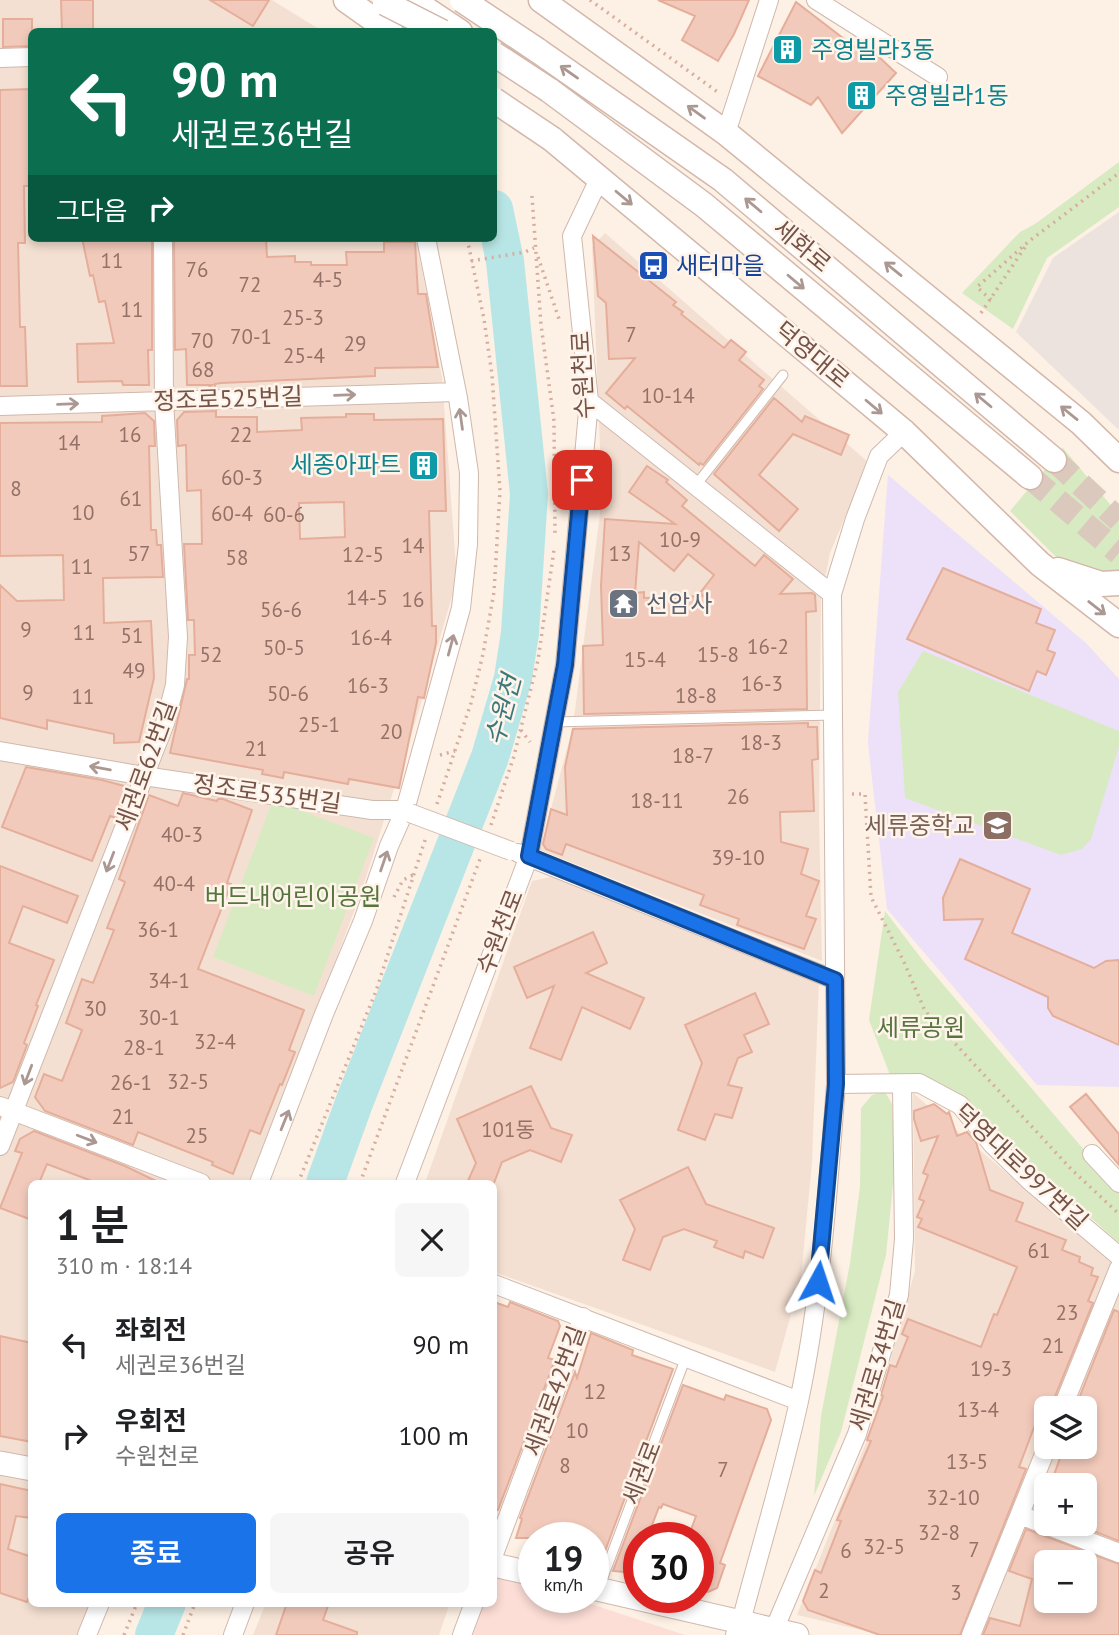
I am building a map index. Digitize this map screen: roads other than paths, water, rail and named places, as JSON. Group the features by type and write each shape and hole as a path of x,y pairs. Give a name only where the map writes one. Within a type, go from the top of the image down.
{"main road":[{"path":"346,0 382,21 420,28"},
{"path":"412,0 454,28"},
{"path":"462,0 503,26"},
{"path":"476,0 503,26"},
{"path":"541,0 726,133 1081,423 1119,460"},
{"name":"세화로","path":"503,26 723,180 1054,460"},
{"name":"세화로","path":"497,58 549,90 704,205 1030,477"},
{"name":"덕영대로","path":"497,102 552,139 600,177 904,432 1040,564 1119,625"},
{"path":"1040,564 1101,584 1119,583"}],"street":[{"path":"726,133 769,0"},
{"path":"816,0 938,77"},
{"path":"0,58 28,57"},
{"name":"수원천로","path":"406,1180 529,856 565,665 589,401 572,236 600,177"},
{"name":"세권로62번길","path":"0,1146 7,1108 144,776 165,723 175,685 178,637 164,401 163,242"},
{"path":"261,1180 363,920 389,846 407,811 461,608 468,544 469,473 427,242"},
{"name":"정조로525번길","path":"0,406 456,392"},
{"path":"589,401 832,594"},
{"path":"738,1628 799,1401 818,1282 836,1084 832,594 855,519 879,456 904,432"},
{"name":"정조로535번길","path":"0,751 144,776 372,810 407,811"},
{"path":"407,811 529,856 835,980"},
{"name":"덕영대로997번길","path":"836,1084 919,1083 960,1105 992,1144 1030,1181 1119,1256"},
{"name":"세권로34번길","path":"774,1630 857,1434 899,1295 904,1239 902,1085"},
{"path":"7,1108 193,1180"},
{"path":"1092,1154 1119,1183"},
{"path":"1067,1396 1119,1268"},
{"name":"세권로42번길","path":"497,1285 583,1317 497,1547"},
{"path":"583,1317 799,1401"},
{"path":"971,1635 1042,1459"},
{"path":"0,1463 28,1468"},
{"path":"1020,1514 1119,1553"},
{"path":"497,1566 518,1570"},
{"name":"세권로","path":"609,1592 738,1628 774,1630 797,1635"},
{"path":"87,1635 98,1607"},
{"path":"233,1635 244,1607"},
{"path":"462,1635 472,1607"}],"lane":[{"name":"덕영대로","path":"696,485 783,375"},
{"path":"554,722 833,715"},
{"name":"세권로","path":"609,1555 686,1357"}],"waterway":[{"name":"수원천","path":"326,1180 490,757 513,678 520,633 529,494 505,261 497,223"},
{"name":"수원천","path":"154,1635 165,1607"}],"tunnel":[{"path":"1054,460 1119,520"},
{"path":"1030,477 1119,553"}],"place":[{"name":"주영빌라3동","path":"788,50"},
{"name":"주영빌라1동","path":"862,96"},
{"name":"새터마을","path":"653,266"},
{"name":"세종아파트","path":"424,465"},
{"name":"선암사","path":"623,604"},
{"name":"세류중학교","path":"998,826"}],"park label":[{"name":"버드내어린이공원","path":"293,897"},
{"name":"세류공원","path":"921,1028"}]}
